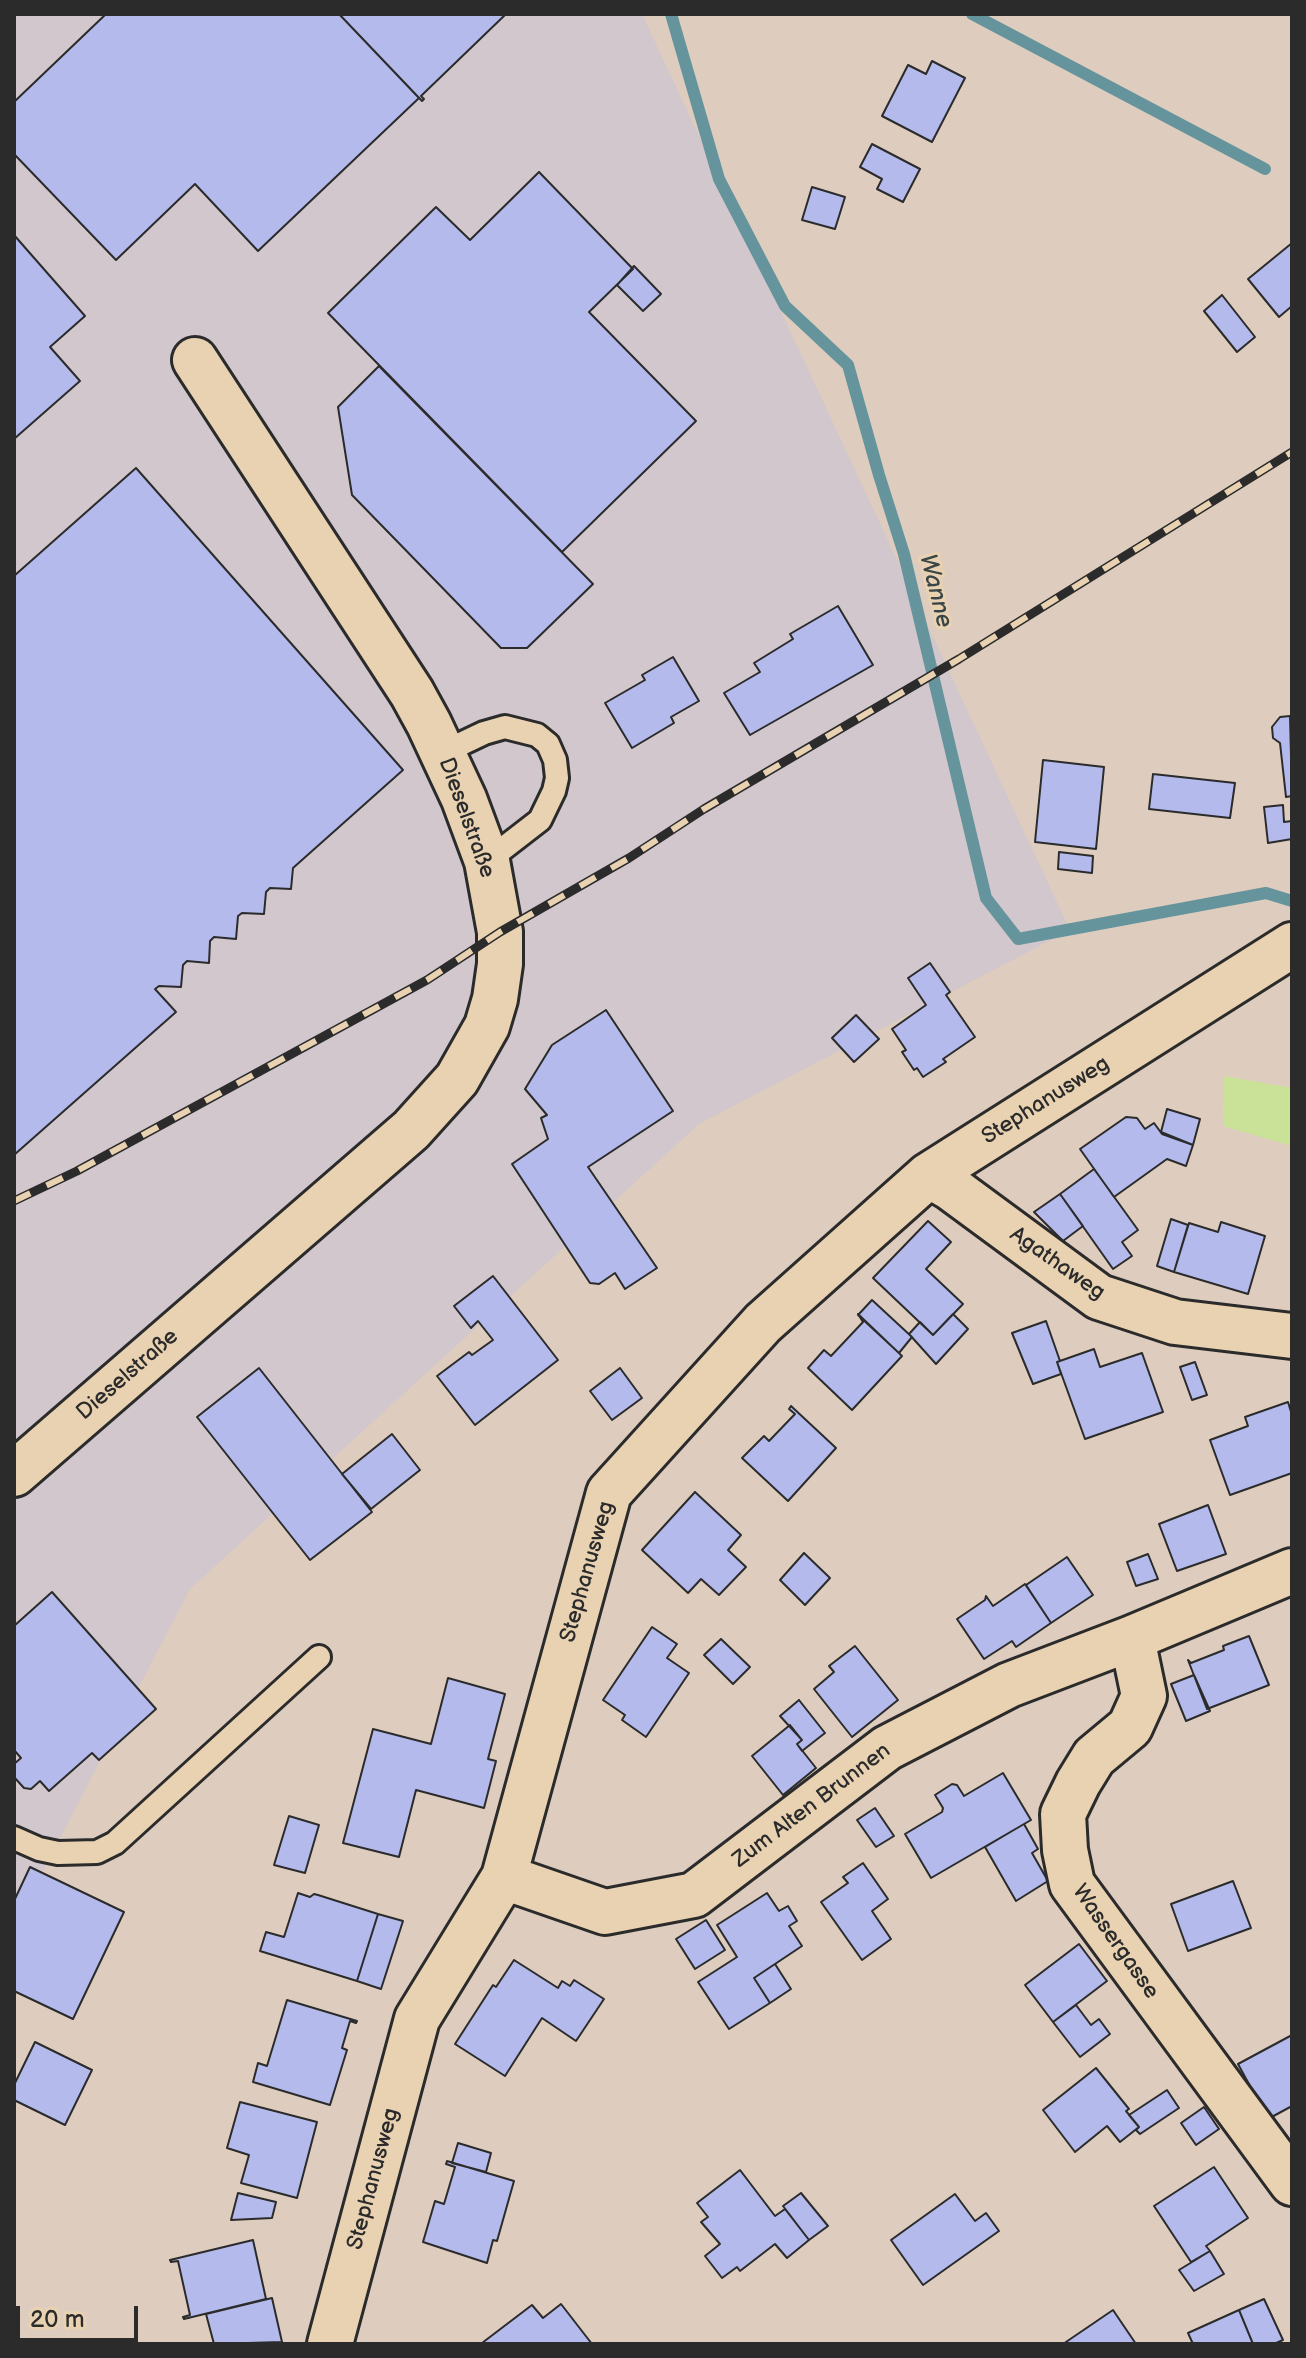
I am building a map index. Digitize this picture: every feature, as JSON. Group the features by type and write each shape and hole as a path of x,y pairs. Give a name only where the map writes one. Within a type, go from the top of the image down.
{"street":[{"name":"Dieselstraße","path":"14,1474 411,1130 457,1079 487,1026 500,964 500,932 487,861 464,799 412,693 195,360"},
{"name":"Stephanusweg","path":"330,2344 417,2019 504,1877 609,1493 763,1323 929,1175 1292,945"},
{"name":"Agathaweg","path":"929,1175 1099,1297 1175,1322 1292,1336"},
{"name":"Zum Alten Brunnen","path":"504,1877 605,1912 694,1895 887,1748 1009,1685 1292,1571"},
{"name":"Wassergasse","path":"1132,1638 1144,1696 1130,1727 1094,1757 1063,1814 1065,1850 1072,1884 1292,2183"}],"lane":[{"path":"442,753 484,733 505,727 537,735 548,744 555,760 557,778 554,791 540,820 487,861"},
{"path":"14,1838 58,1853 97,1852 115,1843 319,1657"}],"shaded area":[{"path":"14,14 642,14 1070,930 699,1124 190,1589 14,1926"}],"green space":[{"path":"1224,1076 1292,1088 1292,1146 1223,1126"}],"building":[{"path":"106,14 339,14 419,98 258,251 195,184 116,260 14,154 14,102"},
{"path":"339,14 506,14 421,96 422,101"},
{"path":"932,61 965,78 932,142 882,116 908,65 926,74"},
{"path":"872,144 920,169 903,202 877,189 882,179 860,167"},
{"path":"539,172 633,269 589,312 696,421 562,552 328,313 436,207 470,240"},
{"path":"812,187 845,197 835,229 802,220"},
{"path":"14,235 85,316 50,347 80,381 14,439"},
{"path":"1292,243 1292,306 1279,317 1248,279"},
{"path":"634,266 661,294 643,311 617,285"},
{"path":"1222,295 1255,337 1237,352 1204,311"},
{"path":"379,366 593,584 527,648 501,648 352,495 338,407"},
{"path":"136,468 403,770 293,868 291,889 270,888 266,892 264,914 242,913 238,916 236,939 214,937 210,941 209,963 187,961 183,965 181,987 159,986 155,989 176,1012 14,1155 14,576"},
{"path":"838,606 873,665 750,735 724,693 760,672 754,663 793,639 790,634"},
{"path":"673,657 699,701 671,717 674,723 632,748 605,703 645,680 642,675"},
{"path":"1290,716 1292,796 1286,797 1280,743 1273,738 1272,727 1280,717"},
{"path":"1043,760 1104,767 1096,849 1035,842"},
{"path":"1153,774 1235,783 1230,818 1149,809"},
{"path":"1283,805 1284,822 1292,821 1292,839 1268,843 1264,807"},
{"path":"1059,852 1093,856 1092,873 1058,869"},
{"path":"930,963 950,992 946,995 975,1037 923,1077 902,1052 906,1050 892,1029 926,1005 908,978"},
{"path":"606,1010 673,1111 588,1167 657,1268 625,1289 615,1273 599,1284 590,1283 512,1164 548,1139 541,1118 547,1115 525,1089 552,1045"},
{"path":"856,1015 879,1039 854,1062 832,1038"},
{"path":"1167,1109 1200,1119 1193,1145 1161,1132"},
{"path":"1126,1117 1137,1118 1145,1129 1154,1123 1162,1134 1193,1145 1186,1166 1167,1159 1114,1197 1080,1149"},
{"path":"1094,1169 1138,1230 1122,1242 1132,1256 1113,1269 1060,1194"},
{"path":"1060,1194 1083,1226 1063,1241 1034,1212"},
{"path":"1171,1219 1188,1225 1174,1272 1157,1266"},
{"path":"928,1221 951,1242 926,1269 963,1304 933,1335 873,1278"},
{"path":"1221,1222 1265,1236 1248,1294 1174,1272 1189,1223 1218,1232"},
{"path":"493,1276 558,1360 475,1425 437,1376 469,1352 472,1355 493,1340 478,1321 471,1328 454,1306"},
{"path":"872,1300 912,1337 899,1353 858,1315"},
{"path":"858,1314 902,1356 852,1410 808,1368 824,1350 831,1356 863,1322"},
{"path":"953,1314 968,1329 936,1364 909,1334 920,1322 933,1335"},
{"path":"1046,1321 1060,1361 1057,1362 1061,1374 1033,1384 1012,1333"},
{"path":"1094,1349 1100,1367 1142,1353 1163,1412 1085,1439 1057,1362"},
{"path":"1195,1362 1207,1395 1192,1400 1180,1367"},
{"path":"259,1368 372,1512 310,1560 197,1417"},
{"path":"620,1368 642,1398 612,1420 590,1391"},
{"path":"1288,1402 1292,1415 1292,1473 1230,1495 1210,1440 1248,1426 1245,1417"},
{"path":"791,1406 836,1448 788,1501 742,1458 764,1436 769,1441 795,1414 789,1409"},
{"path":"392,1434 420,1470 371,1509 342,1474"},
{"path":"695,1492 741,1535 728,1550 746,1567 719,1595 701,1579 688,1593 642,1550"},
{"path":"1208,1505 1226,1554 1177,1571 1159,1524"},
{"path":"804,1553 830,1578 805,1605 780,1580"},
{"path":"1148,1554 1158,1579 1136,1586 1127,1562"},
{"path":"1067,1557 1093,1595 1051,1623 1026,1585"},
{"path":"1025,1584 1051,1623 1016,1647 1012,1641 984,1659 957,1619 985,1600 986,1596 993,1606"},
{"path":"52,1592 156,1709 99,1760 92,1753 49,1791 40,1781 31,1789 24,1788 14,1777 14,1764 21,1758 14,1750 14,1626"},
{"path":"652,1627 677,1644 667,1658 689,1673 646,1737 622,1720 625,1715 603,1700"},
{"path":"1249,1636 1269,1685 1207,1709 1188,1660 1191,1663"},
{"path":"721,1639 750,1667 733,1684 704,1655"},
{"path":"855,1646 898,1700 852,1737 814,1689 834,1672 829,1666"},
{"path":"1194,1675 1210,1711 1186,1721 1171,1684"},
{"path":"448,1678 505,1694 488,1759 496,1761 484,1808 416,1790 399,1857 343,1843 373,1729 431,1744"},
{"path":"799,1700 825,1733 802,1751 797,1744 802,1740 780,1716"},
{"path":"790,1725 802,1740 797,1744 816,1768 783,1795 752,1756"},
{"path":"1003,1773 1031,1820 931,1878 905,1834 942,1812 943,1808 935,1795 952,1784 957,1785 964,1796"},
{"path":"875,1808 894,1836 876,1847 857,1820"},
{"path":"289,1816 319,1825 305,1873 274,1865"},
{"path":"1024,1824 1038,1849 1032,1853 1048,1881 1016,1901 985,1847"},
{"path":"863,1863 888,1899 872,1911 891,1939 862,1960 821,1902 848,1883 843,1877"},
{"path":"30,1867 124,1912 73,2019 14,1991 14,1901"},
{"path":"1233,1881 1251,1928 1188,1951 1171,1904"},
{"path":"298,1893 310,1897 318,1895 378,1914 357,1981 260,1951 266,1932 284,1937"},
{"path":"767,1893 779,1911 788,1906 797,1921 789,1926 802,1946 754,1978 770,2003 729,2029 698,1982 737,1957 717,1925"},
{"path":"378,1914 403,1921 381,1989 357,1981"},
{"path":"706,1920 725,1950 695,1969 676,1939"},
{"path":"1079,1944 1107,1981 1053,2022 1025,1985"},
{"path":"514,1960 558,1988 562,1981 570,1986 574,1980 604,1999 576,2041 542,2018 505,2076 455,2044 493,1985 496,1987"},
{"path":"775,1964 791,1989 770,2003 754,1978"},
{"path":"287,2000 357,2021 350,2021 342,2048 347,2050 330,2105 253,2082 258,2063 267,2066"},
{"path":"1076,2005 1091,2025 1099,2019 1110,2034 1080,2057 1053,2022"},
{"path":"1292,2035 1292,2106 1268,2119 1238,2064"},
{"path":"35,2042 92,2070 65,2125 14,2100 14,2085"},
{"path":"1096,2068 1129,2109 1126,2111 1139,2127 1120,2142 1107,2126 1075,2152 1043,2110"},
{"path":"1167,2090 1179,2108 1140,2134 1136,2130 1139,2127 1129,2115"},
{"path":"240,2102 317,2122 297,2198 241,2183 249,2155 227,2148"},
{"path":"1204,2107 1219,2129 1196,2145 1181,2123"},
{"path":"458,2143 491,2153 486,2172 452,2163"},
{"path":"447,2161 514,2181 497,2241 493,2240 487,2263 423,2242 435,2201 444,2204 455,2167 446,2164"},
{"path":"1214,2167 1248,2218 1206,2246 1210,2251 1191,2262 1154,2206"},
{"path":"740,2170 775,2216 785,2209 809,2240 787,2258 775,2244 740,2271 737,2267 722,2278 705,2256 720,2244 701,2222 708,2217 697,2203"},
{"path":"238,2193 276,2202 272,2218 231,2220"},
{"path":"801,2193 828,2226 809,2240 783,2206"},
{"path":"955,2194 975,2221 986,2213 999,2231 923,2285 891,2240"},
{"path":"253,2240 266,2299 184,2319 190,2315 178,2261 170,2260"},
{"path":"1210,2251 1224,2274 1194,2291 1179,2270"},
{"path":"272,2298 282,2342 214,2344 206,2314"},
{"path":"1264,2299 1283,2340 1274,2344 1253,2344 1239,2310"},
{"path":"561,2304 592,2344 482,2343 532,2305 543,2318"},
{"path":"1113,2310 1136,2344 1063,2344"},
{"path":"1239,2310 1253,2344 1193,2344 1188,2333"}],"waterway":[{"name":"Wanne","path":"671,14 719,179 785,306 848,365 904,554 986,898 1018,939 1266,893 1292,901"},
{"path":"972,14 1265,169"}],"railway":[{"path":"14,1201 77,1171 427,980 500,932 959,659 1292,452"}]}
